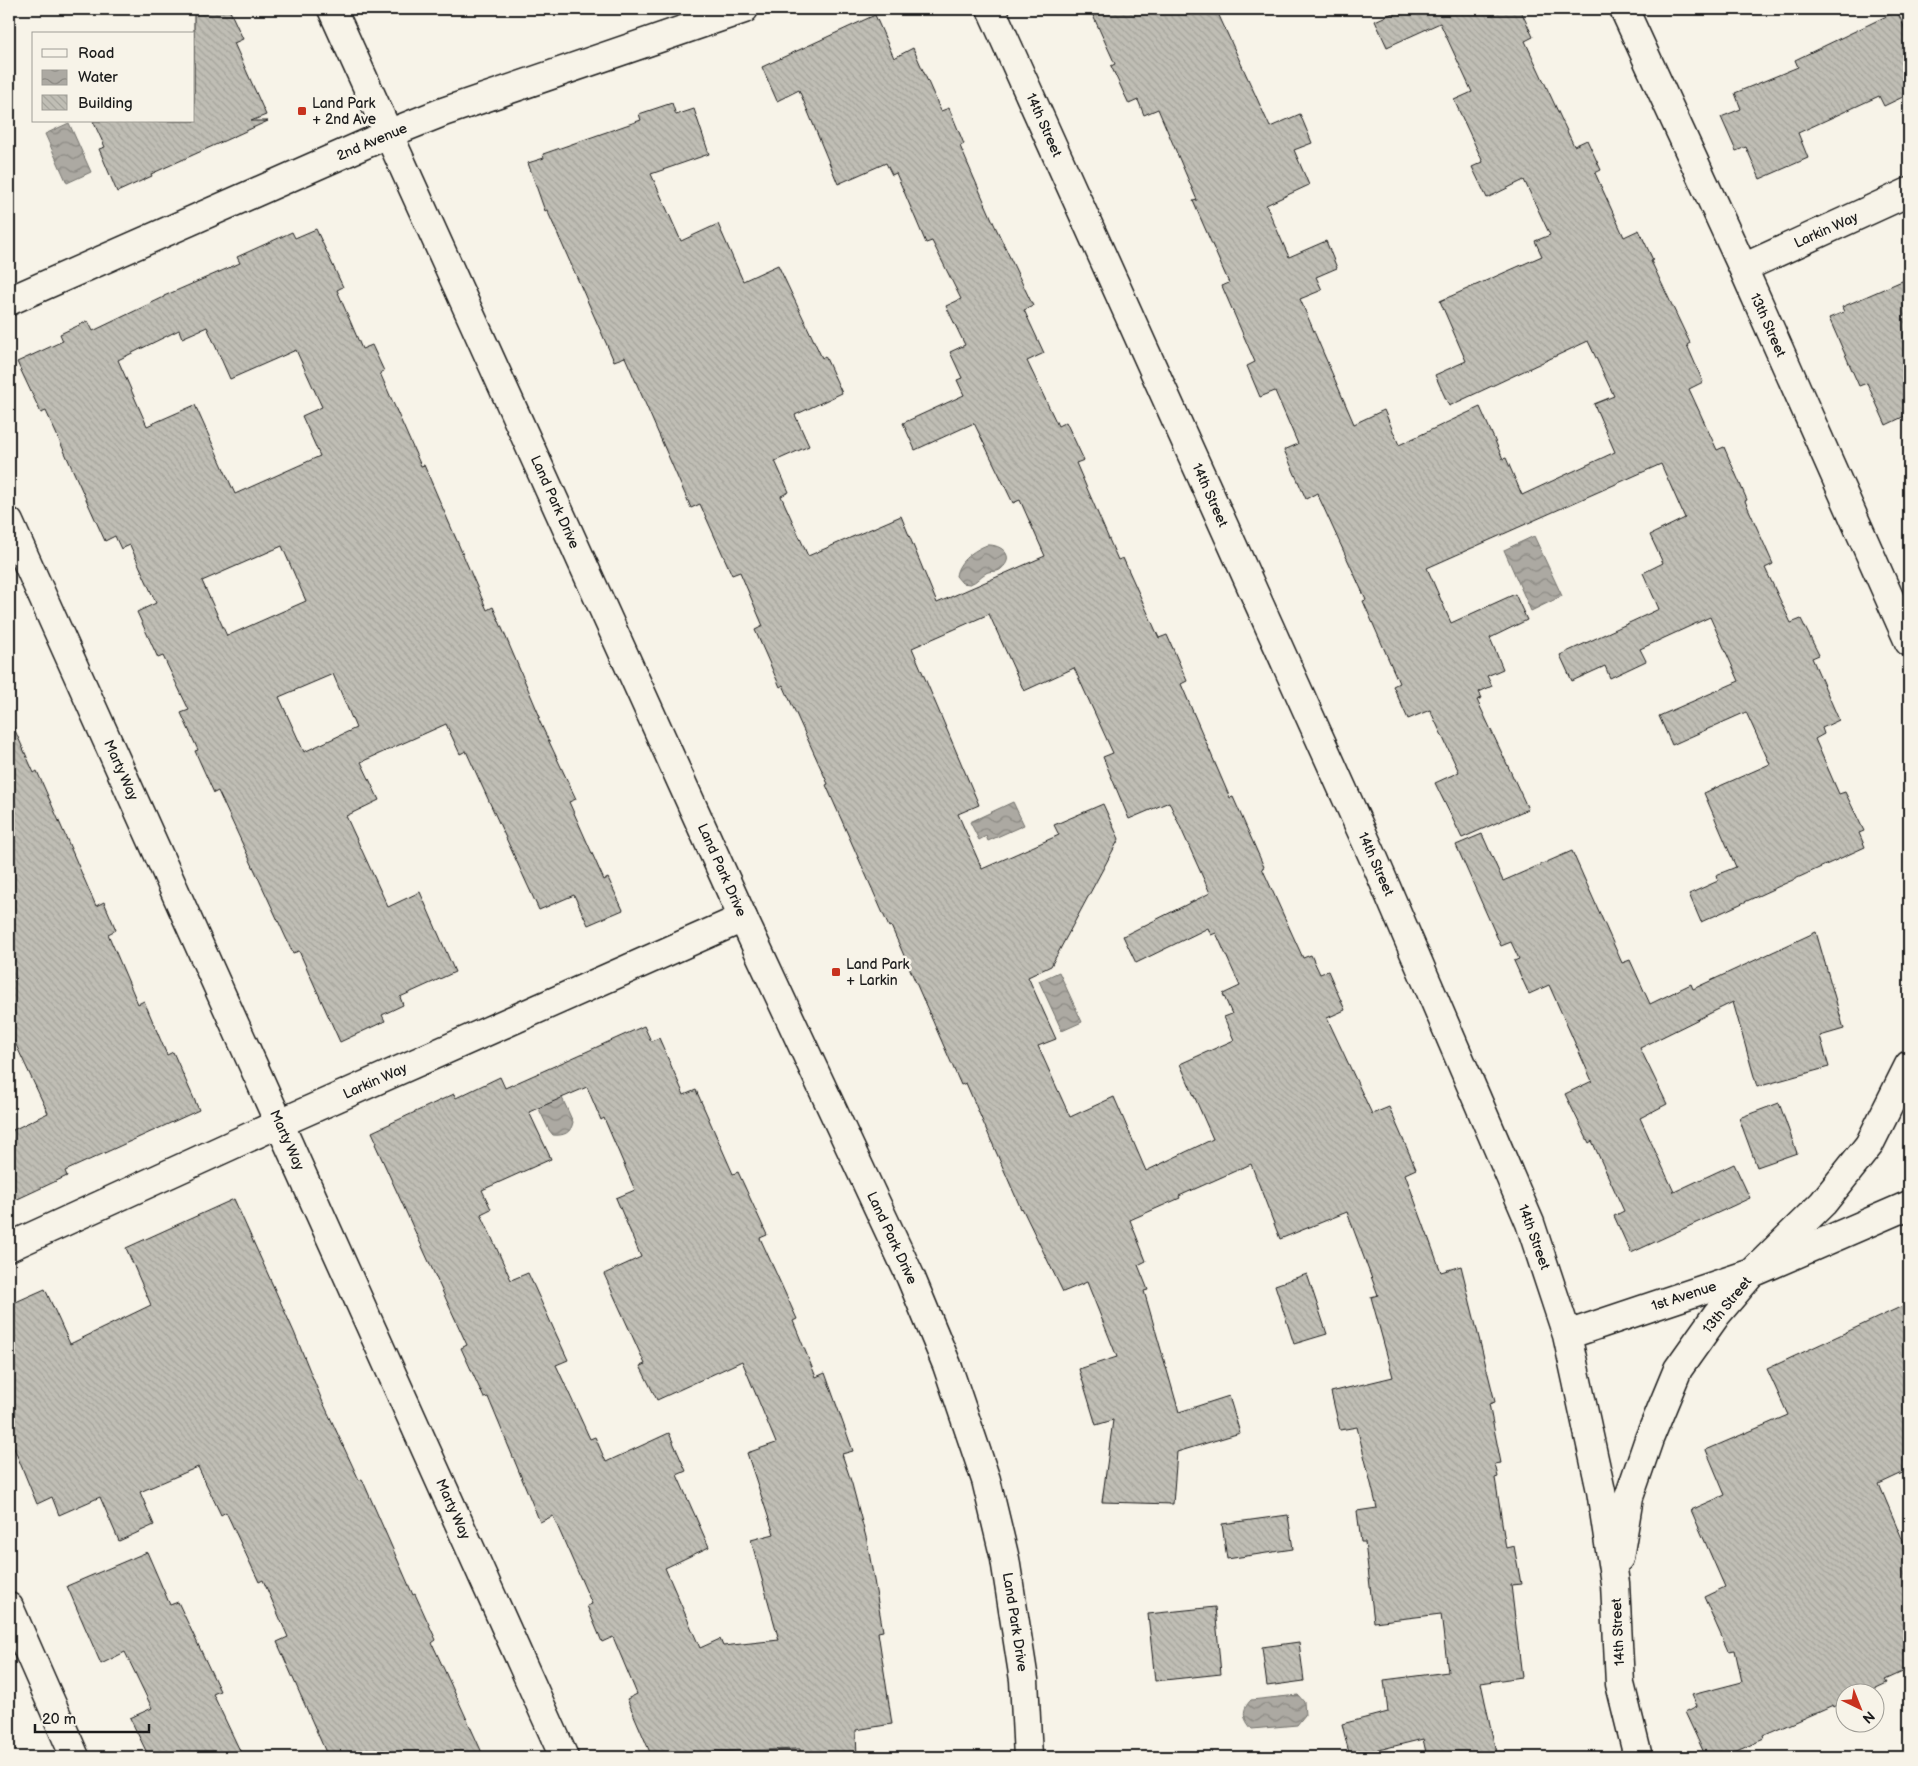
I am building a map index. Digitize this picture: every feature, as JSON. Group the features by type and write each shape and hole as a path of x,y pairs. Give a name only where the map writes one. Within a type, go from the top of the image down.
{"street":[{"name":"Land Park Drive","path":"332,9 743,918 910,1278 947,1365 983,1471 1006,1559 1024,1680 1028,1757"},
{"name":"2nd Avenue","path":"9,301 388,134 443,112 744,9"},
{"name":"14th Street","path":"991,9 1374,859 1530,1223 1567,1335 1601,1492 1615,1583 1620,1684 1638,1757"},
{"name":"13th Street","path":"1624,9 1743,268 1909,642"},
{"name":"Larkin Way","path":"1743,268 1909,192"},
{"name":"Marty Way","path":"9,522 564,1757"},
{"name":"Larkin Way","path":"9,1247 743,918"},
{"name":"13th Street","path":"1615,1583 1629,1497 1654,1427 1678,1369 1718,1314 1752,1273 1823,1203 1869,1145 1909,1065"},
{"name":"1st Avenue","path":"1567,1335 1752,1273 1909,1205"},
{"path":"9,1607 75,1757"}],"water":[{"path":"69,123 91,172 67,183 45,134"},
{"path":"1534,536 1562,596 1531,611 1504,550"},
{"path":"987,545 993,545 1005,552 1007,560 1005,564 999,570 986,573 970,584 962,583 956,576 963,561 972,553"},
{"path":"1013,802 1024,825 988,841 986,836 979,840 970,822"},
{"path":"1059,972 1082,1022 1062,1031 1039,981"},
{"path":"554,1080 573,1122 569,1131 560,1135 553,1135 549,1130 530,1090"},
{"path":"1298,1695 1304,1702 1305,1715 1297,1725 1252,1729 1245,1718 1246,1707 1251,1700"}],"building":[{"path":"194,9 229,9 243,39 234,43 266,115 251,121 268,121 151,174 152,176 117,192 99,149 105,147 93,122 195,122"},
{"path":"1090,9 1216,9 1270,127 1300,114 1312,143 1294,150 1309,185 1266,205 1289,257 1326,241 1337,268 1316,277 1322,290 1300,299 1354,424 1384,410 1399,445 1480,407 1503,459 1506,458 1522,495 1615,452 1594,404 1614,396 1588,341 1449,406 1435,375 1466,361 1440,301 1542,256 1535,241 1550,235 1524,180 1487,198 1472,167 1483,162 1454,100 1472,92 1440,23 1387,47 1375,21 1402,9 1520,9 1533,37 1525,41 1574,146 1587,140 1601,170 1595,173 1624,237 1639,230 1653,260 1651,261 1690,343 1687,345 1703,382 1689,389 1717,450 1724,447 1773,564 1765,568 1791,623 1801,619 1819,655 1812,658 1839,720 1822,728 1824,734 1815,739 1839,794 1845,792 1864,831 1859,833 1865,847 1701,922 1689,894 1718,881 1716,875 1736,867 1704,793 1770,764 1746,712 1672,745 1659,716 1739,681 1710,617 1640,649 1646,661 1610,678 1605,666 1572,681 1560,655 1659,609 1643,573 1663,563 1650,535 1685,518 1661,464 1427,568 1451,623 1515,594 1527,620 1490,638 1503,669 1487,676 1492,686 1479,692 1482,698 1477,700 1528,809 1462,838 1435,783 1459,772 1430,710 1408,719 1393,686 1399,683 1363,601 1366,600 1317,493 1306,499 1284,450 1298,444 1275,391 1260,397 1247,366 1255,362 1222,286 1229,283 1193,201 1197,200 1158,109 1144,115 1138,100 1129,104 1111,66 1115,64"},
{"path":"1897,11 1909,38 1909,94 1884,106 1879,96 1798,133 1808,158 1760,179 1746,147 1736,151 1721,117 1741,109 1735,93 1798,67 1795,60"},
{"path":"875,15 894,58 913,48 941,111 949,108 964,144 960,146 1033,306 1024,310 1044,353 1027,361 1058,426 1066,422 1084,460 1076,463 1118,560 1123,558 1159,638 1167,635 1187,681 1181,684 1230,798 1233,797 1264,867 1262,868 1303,958 1311,955 1320,974 1328,971 1345,1010 1327,1018 1372,1114 1389,1107 1416,1169 1405,1174 1441,1272 1461,1266 1495,1402 1489,1404 1501,1463 1495,1464 1498,1477 1495,1478 1506,1548 1514,1546 1521,1584 1511,1585 1522,1677 1481,1683 1497,1757 1427,1757 1423,1739 1350,1757 1342,1724 1388,1712 1384,1680 1448,1672 1441,1614 1374,1622 1365,1542 1361,1542 1357,1511 1377,1508 1357,1427 1340,1430 1331,1392 1393,1377 1371,1297 1378,1295 1347,1212 1280,1239 1251,1164 1130,1220 1146,1261 1138,1265 1148,1290 1144,1291 1179,1412 1229,1396 1240,1433 1177,1452 1173,1504 1102,1502 1113,1420 1096,1425 1079,1369 1117,1357 1087,1282 1063,1292 1021,1209 966,1083 961,1085 891,926 889,927 783,685 780,687 755,630 763,626 740,572 732,575 700,504 691,508 625,357 614,361 547,210 545,211 528,163 544,158 543,154 641,120 639,114 672,103 676,115 694,109 709,154 651,174 681,241 718,224 743,281 778,265 822,358 825,356 842,393 795,415 809,446 775,461 789,492 781,496 808,556 901,516 937,603 1045,556 1020,500 1013,503 974,423 915,450 903,423 964,395 957,380 962,378 950,352 965,345 946,306 961,299 932,241 926,243 896,173 892,175 886,163 838,184 799,90 777,101 762,67","holes":["989,614 1024,691 1074,668 1113,753 1103,757 1129,819 1169,802 1210,893 1123,936 1136,963 1208,928 1211,935 1216,933 1240,986 1223,994 1232,1014 1224,1017 1234,1040 1180,1064 1213,1139 1146,1171 1114,1097 1070,1117 1038,1046 1056,1039 1028,977 1051,966 1119,839 1103,804 1054,825 1059,835 982,869 958,814 979,805 912,648"]},
{"path":"316,229 343,287 337,290 362,349 372,345 384,371 380,373 421,466 424,465 487,610 493,607 540,717 538,718 576,799 569,802 604,880 608,878 623,910 588,925 574,895 539,910 466,751 460,754 446,724 361,762 379,800 346,816 388,907 420,892 455,972 400,997 403,1005 382,1015 385,1021 340,1042 299,951 293,953 218,791 214,793 195,751 198,750 181,713 189,710 163,656 158,658 137,612 156,603 130,545 121,549 115,536 105,541 46,411 41,413 17,362 63,341 60,334 88,321 93,331 164,296 240,263 237,257 292,232 295,238","holes":["207,327 230,379 296,350 322,407 302,416 320,456 235,494 195,405 147,426 118,360 179,330 182,338","282,546 306,601 227,636 202,581","333,674 356,728 304,752 279,697"]},
{"path":"1909,278 1909,414 1886,425 1867,383 1859,386 1829,318 1844,312 1842,307"},
{"path":"9,717 34,773 37,771 96,906 104,902 116,930 108,934 138,1004 144,1001 167,1055 173,1052 199,1110 65,1171 67,1176 9,1203 9,1132 48,1113 9,1030"},
{"path":"1482,834 1503,881 1572,851 1622,963 1630,960 1650,1004 1691,984 1693,989 1816,932 1844,1029 1820,1036 1829,1067 1757,1087 1733,1002 1640,1048 1667,1104 1640,1118 1674,1192 1734,1164 1750,1198 1631,1253 1614,1216 1624,1211 1592,1141 1589,1143 1565,1094 1592,1081 1549,985 1529,994 1514,961 1519,959 1511,942 1501,946 1456,845"},
{"path":"644,1026 651,1041 659,1038 684,1095 696,1090 733,1174 738,1172 767,1235 760,1238 797,1319 793,1321 816,1377 825,1373 853,1451 842,1454 867,1541 883,1631 878,1632 892,1724 856,1730 857,1757 800,1757 800,1749 712,1752 714,1757 652,1757 627,1699 637,1694 613,1637 602,1642 587,1606 592,1604 553,1516 540,1522 488,1397 484,1398 461,1348 467,1345 375,1144 377,1143 372,1132 454,1094 456,1098 500,1077 505,1088","holes":["587,1087 601,1120 604,1118 635,1190 616,1198 641,1257 604,1274 645,1364 640,1366 657,1400 742,1361 776,1443 747,1453 774,1534 751,1540 779,1640 723,1646 720,1639 700,1648 665,1568 709,1547 677,1475 686,1471 669,1433 606,1462 595,1437 590,1439 556,1365 568,1360 528,1273 511,1280 481,1214 491,1209 482,1190 551,1159 529,1112"]},
{"path":"1779,1103 1797,1153 1757,1167 1739,1118"},
{"path":"234,1199 294,1332 321,1398 359,1480 362,1479 413,1595 415,1594 436,1640 432,1643 484,1757 328,1757 277,1642 288,1637 263,1580 259,1582 226,1512 221,1515 198,1467 140,1492 154,1525 119,1541 100,1497 59,1515 52,1497 37,1504 9,1436 9,1305 45,1289 70,1344 151,1305 126,1248"},
{"path":"1307,1274 1327,1334 1294,1344 1275,1285"},
{"path":"1909,1303 1909,1470 1879,1484 1909,1555 1909,1669 1885,1680 1887,1683 1885,1684 1836,1684 1836,1706 1834,1707 1833,1705 1763,1736 1764,1739 1723,1757 1706,1757 1685,1712 1697,1706 1692,1695 1742,1682 1735,1650 1728,1651 1704,1597 1725,1587 1691,1510 1725,1495 1706,1450 1788,1415 1767,1369"},
{"path":"1288,1515 1293,1549 1227,1559 1222,1524"},
{"path":"147,1552 170,1605 178,1602 220,1691 213,1694 243,1757 149,1757 130,1718 152,1708 125,1652 101,1664 67,1586"},
{"path":"1215,1607 1221,1674 1155,1681 1148,1614"},
{"path":"1299,1642 1304,1681 1267,1686 1262,1647"}],"place":[{"name":"Land Park + 2nd Ave","path":"302,111"},
{"name":"Land Park + Larkin","path":"836,972"}]}
